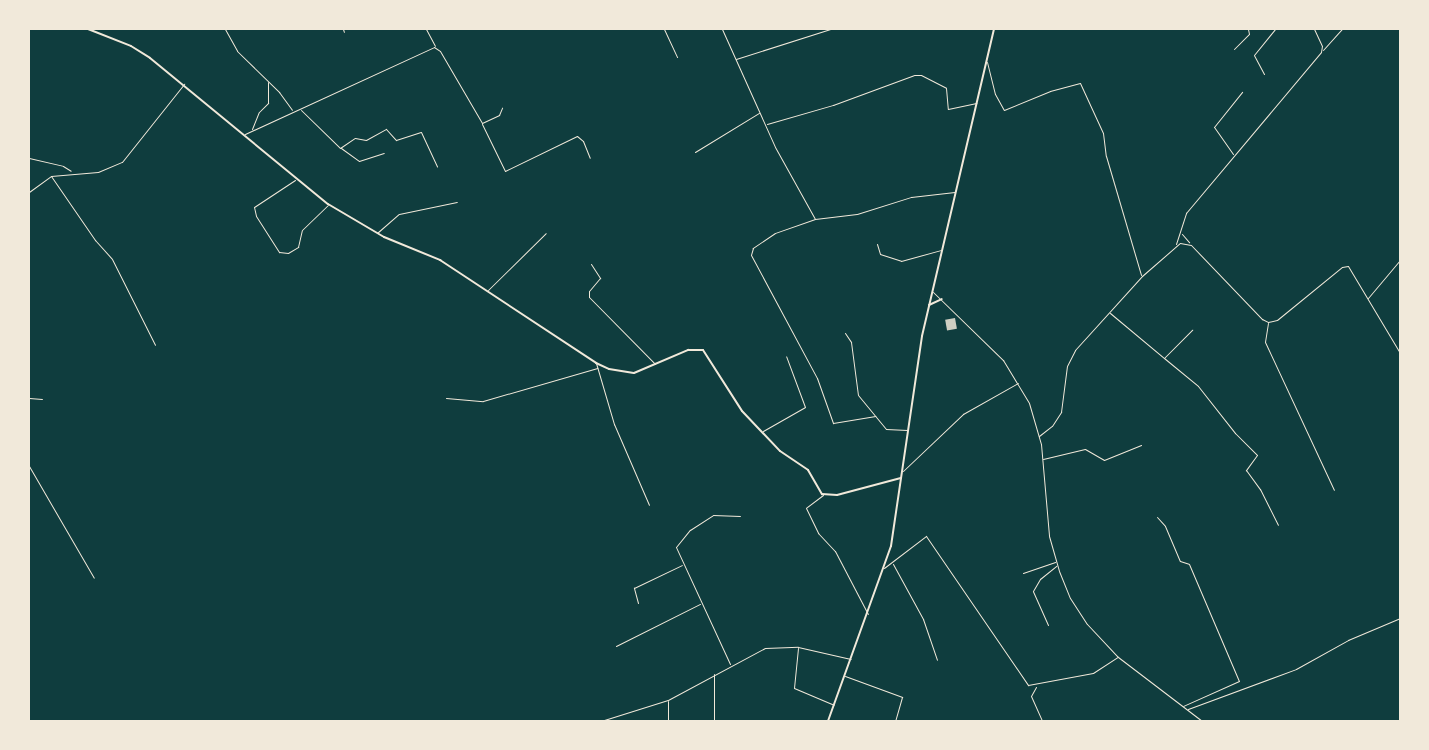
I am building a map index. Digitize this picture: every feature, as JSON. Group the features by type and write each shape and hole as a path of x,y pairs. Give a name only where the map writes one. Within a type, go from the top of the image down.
{"street":[{"path":"88,29 135,48 184,84 295,180 328,204 377,233 440,260 596,363 623,373 634,373 688,350 703,350 742,411 780,451 808,470 816,487 824,494 837,495 901,478"},
{"path":"225,29 240,54 268,81 292,110"},
{"path":"426,29 482,123 505,171 576,136 583,141 590,158"},
{"path":"664,29 677,57"},
{"path":"722,29 765,124 815,219"},
{"path":"736,59 830,29"},
{"path":"828,721 884,568 901,478 929,305 994,29"},
{"path":"1234,49 1249,34 1248,29"},
{"path":"1264,74 1254,56 1275,29"},
{"path":"1314,29 1322,50"},
{"path":"1039,436 1052,426 1061,412 1071,355 1142,276 1176,244 1186,213 1322,50 1342,29"},
{"path":"244,134 292,110 301,109 435,47"},
{"path":"986,59 1000,106 1004,110 1050,91 1080,83 1103,134 1106,156 1115,177 1142,276"},
{"path":"765,124 833,105 914,75 921,75 946,88 948,109 976,103"},
{"path":"252,130 259,112 268,103 268,81"},
{"path":"29,192 51,176 71,172 98,172 122,162 184,84"},
{"path":"1234,155 1214,127 1242,92"},
{"path":"482,123 499,115 502,108"},
{"path":"301,109 340,148 359,161 384,153"},
{"path":"695,152 760,112"},
{"path":"340,148 355,138 366,140 386,129 397,140 418,131 424,135 437,166"},
{"path":"29,158 62,166 71,172"},
{"path":"51,176 95,240 112,259 155,345"},
{"path":"295,180 254,207 254,213 279,252 288,254 298,247 302,230 328,204"},
{"path":"874,416 833,422 817,378 751,255 753,248 775,233 815,219 857,214 911,197 955,192"},
{"path":"377,233 399,214 457,202"},
{"path":"1181,232 1191,245 1262,319 1268,322 1277,320 1344,266 1351,269 1400,352"},
{"path":"488,291 546,233"},
{"path":"877,244 880,254 901,260 941,250"},
{"path":"1176,244 1191,245"},
{"path":"1368,299 1400,260"},
{"path":"591,264 600,278 589,291 589,297 655,364"},
{"path":"932,292 942,299 994,350 1019,383 1039,436 1049,536 1056,564 1070,598 1087,624 1118,657 1202,721"},
{"path":"929,305 942,299"},
{"path":"1110,312 1198,386 1235,433 1257,455 1246,470 1260,489 1278,525"},
{"path":"1268,322 1265,342 1334,490"},
{"path":"1164,358 1192,330"},
{"path":"845,333 851,342 857,393 886,429 908,430"},
{"path":"763,432 805,406 786,356"},
{"path":"596,363 614,424 649,505"},
{"path":"446,398 483,401 597,368"},
{"path":"902,471 963,414 1019,383"},
{"path":"29,398 42,399"},
{"path":"1042,459 1085,449 1104,460 1140,446"},
{"path":"29,466 94,578"},
{"path":"824,494 806,508 818,533 835,551 868,614"},
{"path":"731,665 700,604 676,547 690,530 713,515 740,516"},
{"path":"1157,517 1180,560 1190,564 1239,681 1182,706"},
{"path":"884,568 926,536 997,638 1023,681 1036,686 1093,672 1118,657"},
{"path":"892,563 923,619 937,660"},
{"path":"1023,573 1056,564"},
{"path":"1048,626 1033,591 1040,579 1056,564"},
{"path":"638,603 634,588 683,565"},
{"path":"616,646 700,604"},
{"path":"1187,710 1296,669 1348,640 1400,618"},
{"path":"601,721 668,700 714,673 766,648 798,647 851,659"},
{"path":"798,647 794,688 834,705"},
{"path":"714,673 714,721"},
{"path":"846,676 902,697 895,721"},
{"path":"1036,686 1031,696 1042,721"},
{"path":"668,700 668,721"}],"building":[{"path":"955,318 957,329 947,331 945,320"}]}
